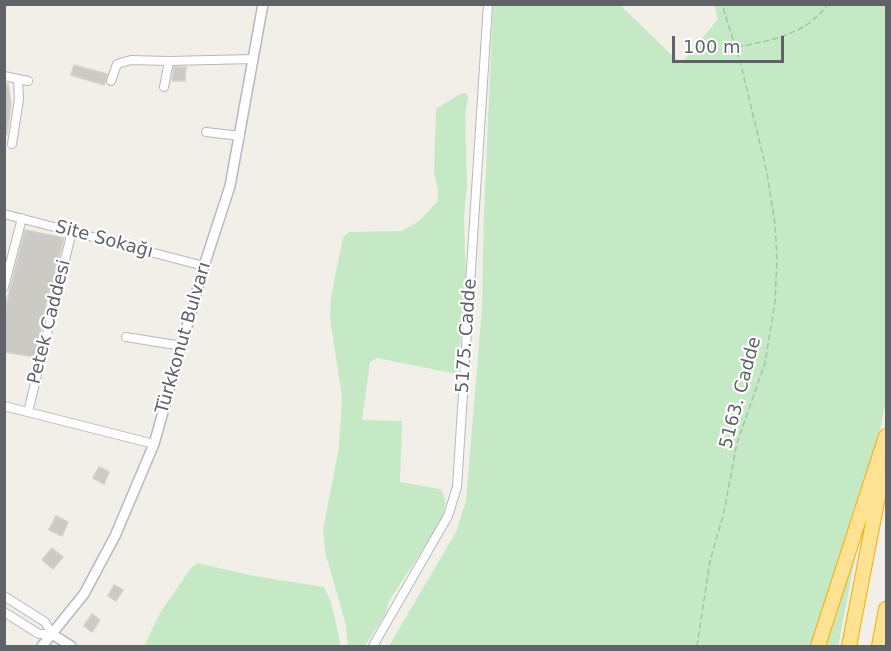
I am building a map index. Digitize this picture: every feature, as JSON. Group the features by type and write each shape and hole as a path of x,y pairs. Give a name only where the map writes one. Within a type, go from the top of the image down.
{"highway":[{"path":"818,646 886,436"},
{"path":"849,646 886,454"},
{"path":"879,646 886,609"}],"street":[{"name":"Türkkonut Bulvarı","path":"42,646 84,594 115,536 154,444 204,266 230,186 263,4"},
{"name":"5175. Cadde","path":"372,646 448,516 457,487 488,4"},
{"path":"111,81 117,64 131,60 253,59"},
{"path":"164,87 169,61"},
{"path":"4,76 28,81"},
{"path":"12,144 19,99 18,79"},
{"path":"206,132 240,136"},
{"name":"Site Sokağı","path":"4,214 204,266"},
{"path":"4,287 22,218"},
{"name":"Petek Caddesi","path":"28,412 72,231"},
{"path":"126,337 182,346"},
{"path":"4,406 154,444"},
{"path":"4,596 45,621 52,634 71,646"},
{"path":"4,612 39,634 52,634"}],"path":[{"name":"5163. Cadde","path":"698,646 710,561 724,512 737,443 765,363 775,302 777,259 775,224 766,173 736,47 722,4"},
{"path":"736,47 772,40 804,27 822,13 828,4"}],"green space":[{"path":"493,5 620,5 680,65 718,19 714,5 886,5 886,399 838,646 389,646 456,532 466,501 482,308"},
{"path":"466,93 468,97 465,115 467,184 464,217 466,283 457,374 377,358 370,362 362,420 402,421 400,482 440,489 445,500 444,511 442,520 389,601 385,614 365,646 348,646 346,625 325,552 323,530 339,447 342,397 330,318 331,297 343,237 349,232 402,231 419,221 438,201 434,173 436,109 460,94"},
{"path":"197,563 254,576 324,587 331,602 341,646 144,646 160,613 191,568"}],"building":[{"path":"74,65 107,74 104,85 71,75"},
{"path":"174,67 186,67 185,81 172,81"},
{"path":"4,84 8,84 11,104 7,135 4,135"},
{"path":"25,230 64,238 35,357 4,352 4,313"},
{"path":"99,467 109,472 104,484 93,478"},
{"path":"56,516 68,522 62,536 49,530"},
{"path":"52,548 63,557 53,569 42,560"},
{"path":"114,585 123,590 116,601 108,596"},
{"path":"92,614 100,620 92,632 84,626"}]}
